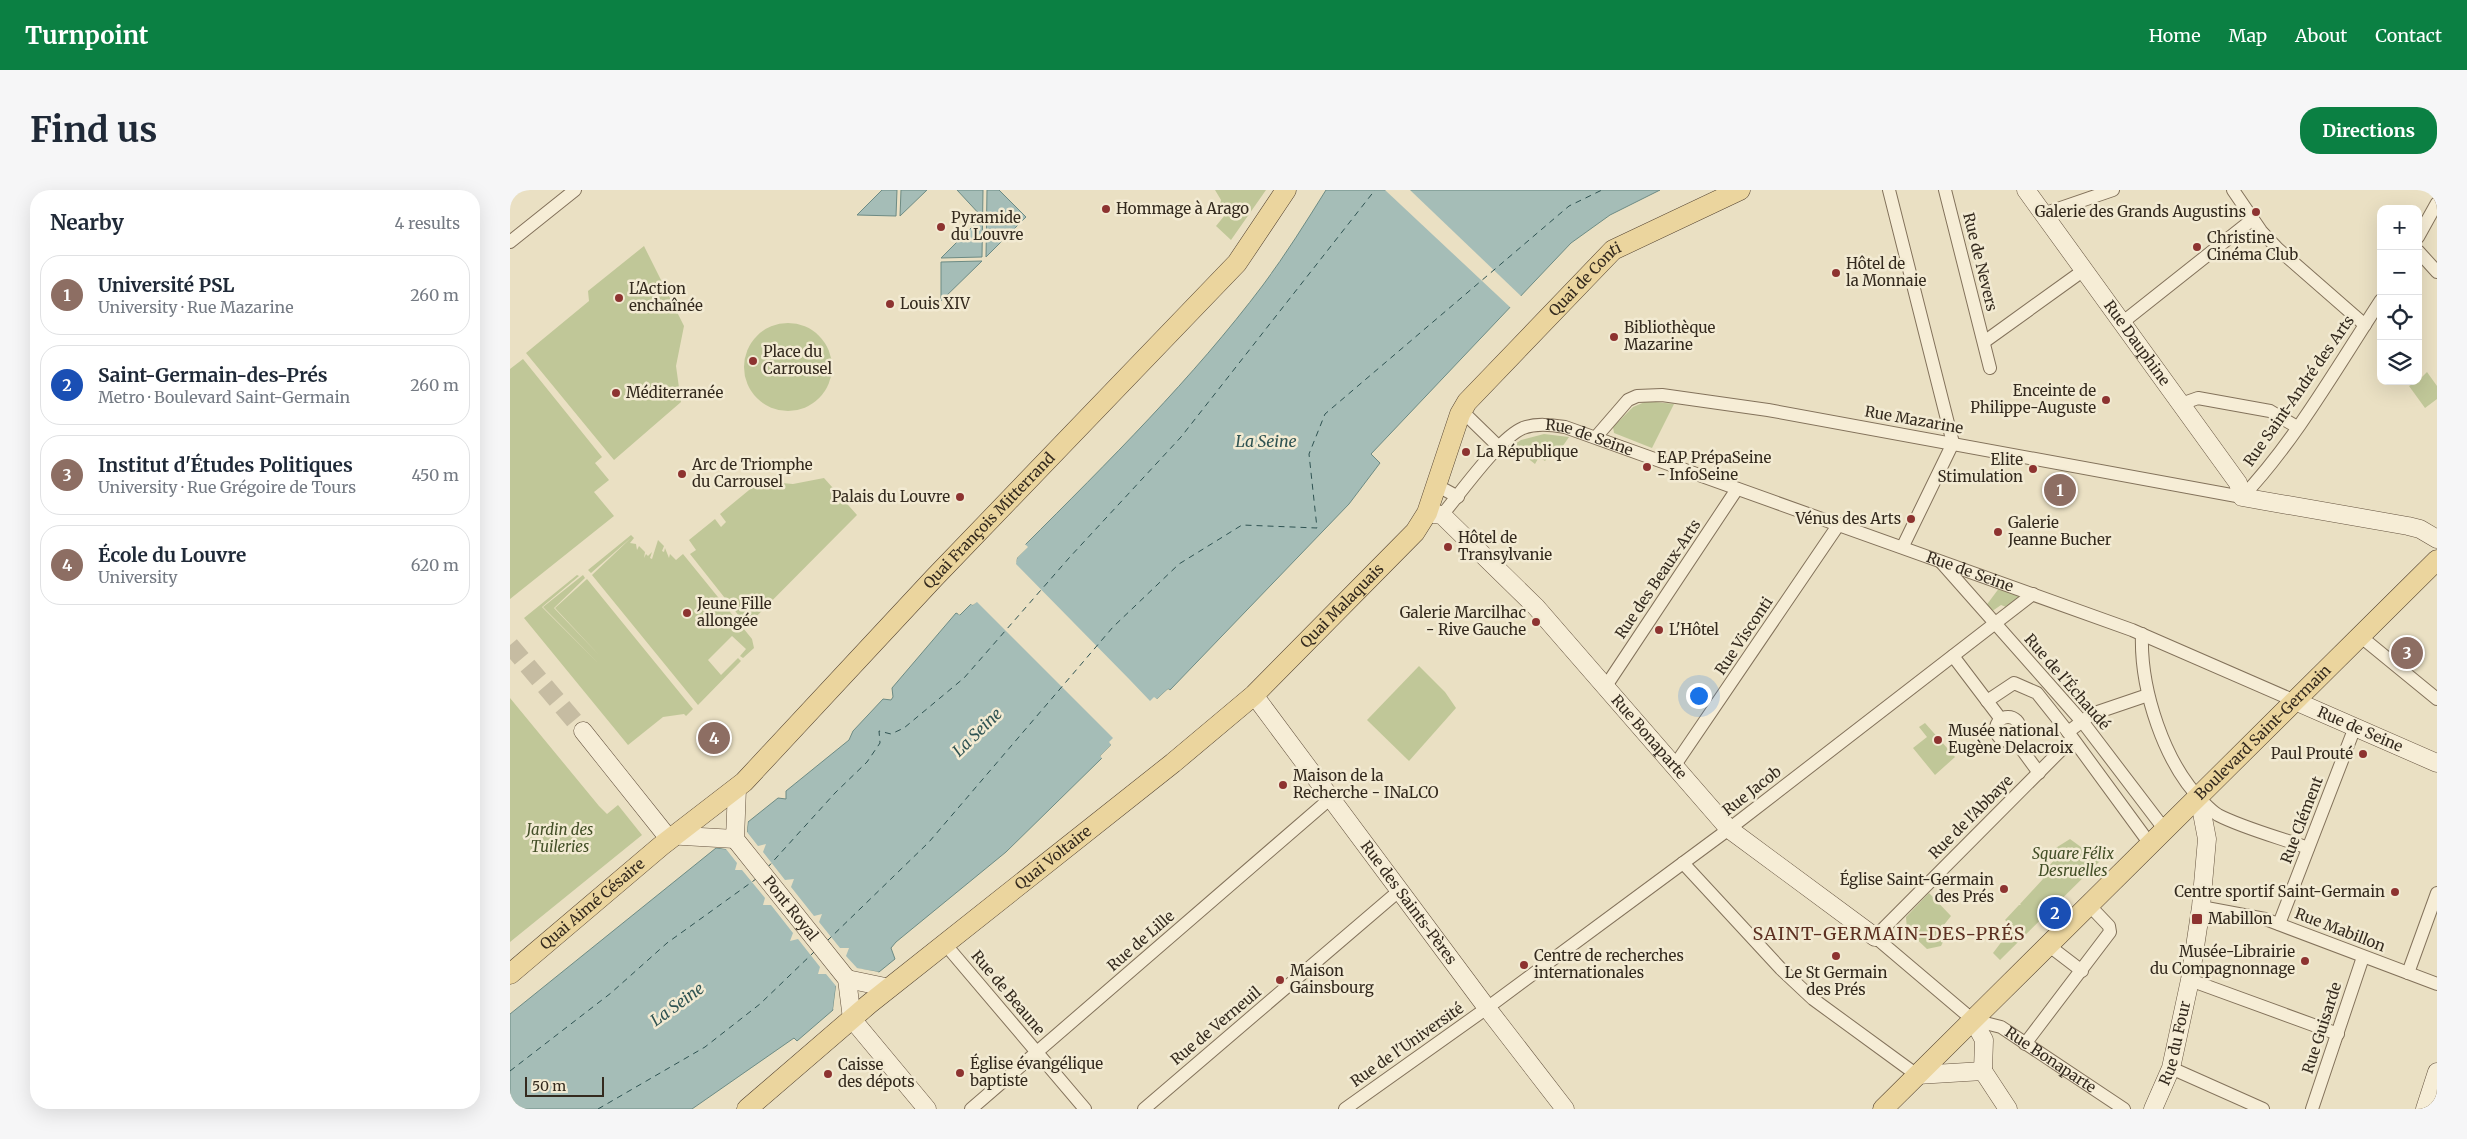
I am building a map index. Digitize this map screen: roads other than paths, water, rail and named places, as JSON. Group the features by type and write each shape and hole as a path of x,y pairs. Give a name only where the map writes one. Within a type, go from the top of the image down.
{"main road":[{"name":"Quai François Mitterrand","path":"675,836 737,788 934,578 1237,263 1286,190"},
{"name":"Quai de Conti","path":"1462,411 1467,402 1613,250 1740,190"},
{"name":"Quai Malaquais","path":"1254,694 1435,514 1436,486 1462,411"},
{"name":"Boulevard Saint-Germain","path":"1917,1075 2437,560"},
{"name":"Quai Voltaire","path":"747,1109 852,1019 1173,763 1254,694"},
{"name":"Quai Aimé Césaire","path":"510,974 675,836"},
{"path":"1882,1109 1917,1075"}],"street":[{"path":"510,242 575,190"},
{"path":"1889,190 1953,443 1903,546"},
{"name":"Rue de Nevers","path":"1945,190 1990,368"},
{"name":"Rue Dauphine","path":"2026,190 2238,483 2242,497"},
{"path":"2043,214 2113,190"},
{"path":"2239,193 2253,219 2278,249 2365,325"},
{"path":"2422,231 2437,204"},
{"path":"2122,322 2253,219"},
{"path":"2422,255 2437,272"},
{"path":"1984,342 2084,270"},
{"name":"Rue Saint-André des Arts","path":"2242,497 2297,427 2377,306"},
{"name":"Rue Mazarine","path":"1596,437 1628,400 1648,394 1768,410 2242,497"},
{"path":"2181,404 2198,398 2270,411 2297,427"},
{"path":"1462,411 1499,447"},
{"name":"Rue de Seine","path":"1499,447 1518,431 1536,425 1565,427 1596,437 1737,489 1903,546 2142,634 2437,762"},
{"name":"Quai Malaquais","path":"1435,514 1458,497 1499,447"},
{"path":"1436,486 1458,497"},
{"name":"Rue des Beaux-Arts","path":"1606,686 1737,489"},
{"path":"2242,497 2408,526 2420,529 2437,539"},
{"name":"Rue Bonaparte","path":"1435,514 1536,607 1675,765 1728,829 1875,937"},
{"name":"Rue Visconti","path":"1675,765 1839,524"},
{"name":"Rue de l'Échaudé","path":"1939,560 2082,721 2165,830"},
{"name":"Rue Jacob","path":"1487,1008 1683,864 2033,594"},
{"path":"2142,634 2148,695 2156,719 2182,778 2217,815 2308,848"},
{"path":"2360,636 2437,699"},
{"path":"1953,656 2000,718 2011,716 2017,722 2021,729 2015,740 2039,773"},
{"path":"1987,701 2014,683 2037,693 2150,844"},
{"name":"Rue des Saints-Pères","path":"1254,694 1487,1008 1565,1109"},
{"name":"Rue de l'Abbaye","path":"1875,937 2039,773 2082,721 2092,714 2148,695"},
{"name":"Rue Clément","path":"2279,924 2355,728"},
{"path":"583,731 666,835 714,836 734,839 737,788"},
{"name":"Rue de Lille","path":"972,1109 1332,797"},
{"name":"Rue du Four","path":"2154,1109 2171,1068 2190,980 2201,906 2207,840 2199,797"},
{"name":"Pont Royal","path":"734,839 847,979"},
{"path":"1683,864 1756,943 1810,996 1917,1075 1983,1071"},
{"name":"Rue de Verneuil","path":"1144,1109 1400,890"},
{"path":"2408,973 2437,893"},
{"path":"2025,1044 2110,932 2108,926 2089,905"},
{"name":"Rue Mabillon","path":"2201,906 2279,924 2437,984"},
{"path":"1875,937 1973,1020 1984,1040 1983,1071 2008,1109"},
{"name":"Rue de Beaune","path":"945,944 1085,1109"},
{"path":"2048,945 2082,971"},
{"name":"Rue Guisarde","path":"2312,1109 2363,957"},
{"path":"890,988 847,979 852,1019 927,1109"},
{"path":"2190,980 2338,1034"},
{"name":"Rue de l'Université","path":"1345,1109 1487,1008"},
{"name":"Rue Bonaparte","path":"1973,1020 2001,1027 2124,1109"},
{"path":"2171,1068 2263,1109"},
{"path":"2425,1109 2437,1072"}],"water":[{"path":"882,190 897,190 896,216 857,215"},
{"path":"901,190 927,190 900,216"},
{"path":"957,190 983,190 982,257 941,258 982,217"},
{"path":"987,190 999,190 1026,217 986,257"},
{"name":"La Seine","path":"1326,190 1660,190 1610,215 1571,243 1371,454 1380,463 1349,504 1170,690 1168,689 1157,699 1151,701 1110,742 1111,745 1100,756 1102,758 1006,852 896,942 891,948 895,959 879,972 857,969 836,986 833,1010 797,1041 794,1038 692,1109 510,1109 510,1014 716,848 726,849 747,832 748,822 778,798 786,799 786,791 849,740 853,731 883,699 891,700 893,697 892,688 956,613 960,615 971,604 973,605 1015,564 1017,558 1027,547 1025,545 1149,419 1208,353 1271,273 1296,238"},
{"path":"982,261 941,301 941,262"}],"tunnel":[{"path":"510,645 583,731"}],"place":[{"name":"Hommage à Arago","path":"1106,209"},
{"name":"Galerie des Grands Augustins","path":"2256,212"},
{"name":"Pyramide du Louvre","path":"941,227"},
{"name":"Christine Cinéma Club","path":"2197,247"},
{"name":"Hôtel de la Monnaie","path":"1836,273"},
{"name":"L'Action enchaînée","path":"619,298"},
{"name":"Louis XIV","path":"890,304"},
{"name":"Bibliothèque Mazarine","path":"1614,337"},
{"name":"Place du Carrousel","path":"753,361"},
{"name":"Méditerranée","path":"616,393"},
{"name":"Enceinte de Philippe-Auguste","path":"2106,400"},
{"name":"La République","path":"1466,452"},
{"name":"EAP PrépaSeine - InfoSeine","path":"1647,467"},
{"name":"Elite Stimulation","path":"2033,469"},
{"name":"Arc de Triomphe du Carrousel","path":"682,474"},
{"name":"Université PSL","path":"2060,490"},
{"name":"Palais du Louvre","path":"960,497"},
{"name":"Vénus des Arts","path":"1911,519"},
{"name":"Galerie Jeanne Bucher","path":"1998,532"},
{"name":"Hôtel de Transylvanie","path":"1448,547"},
{"name":"Jeune Fille allongée","path":"687,613"},
{"name":"Galerie Marcilhac - Rive Gauche","path":"1536,622"},
{"name":"L'Hôtel","path":"1659,630"},
{"name":"Institut d'Études Politiques","path":"2407,653"},
{"name":"École du Louvre","path":"714,738"},
{"name":"Musée national Eugène Delacroix","path":"1938,740"},
{"name":"Paul Prouté","path":"2363,754"},
{"name":"Maison de la Recherche - INaLCO","path":"1283,785"},
{"name":"Église Saint-Germain des Prés","path":"2004,889"},
{"name":"Centre sportif Saint-Germain","path":"2395,892"},
{"name":"Saint-Germain-des-Prés","path":"2055,913"},
{"name":"Mabillon","path":"2197,919"},
{"name":"Le St Germain des Prés","path":"1836,956"},
{"name":"Musée-Librairie du Compagnonnage","path":"2305,961"},
{"name":"Centre de recherches internationales","path":"1524,965"},
{"name":"Maison Gainsbourg","path":"1280,980"},
{"name":"Église évangélique baptiste","path":"960,1073"},
{"name":"Caisse des dépots","path":"828,1074"}],"district":[{"name":"SAINT-GERMAIN-DES-PRÉS","path":"1889,934"}],"park label":[{"name":"Jardin des Tuileries","path":"560,838"},
{"name":"Square Félix Desruelles","path":"2073,862"}]}
